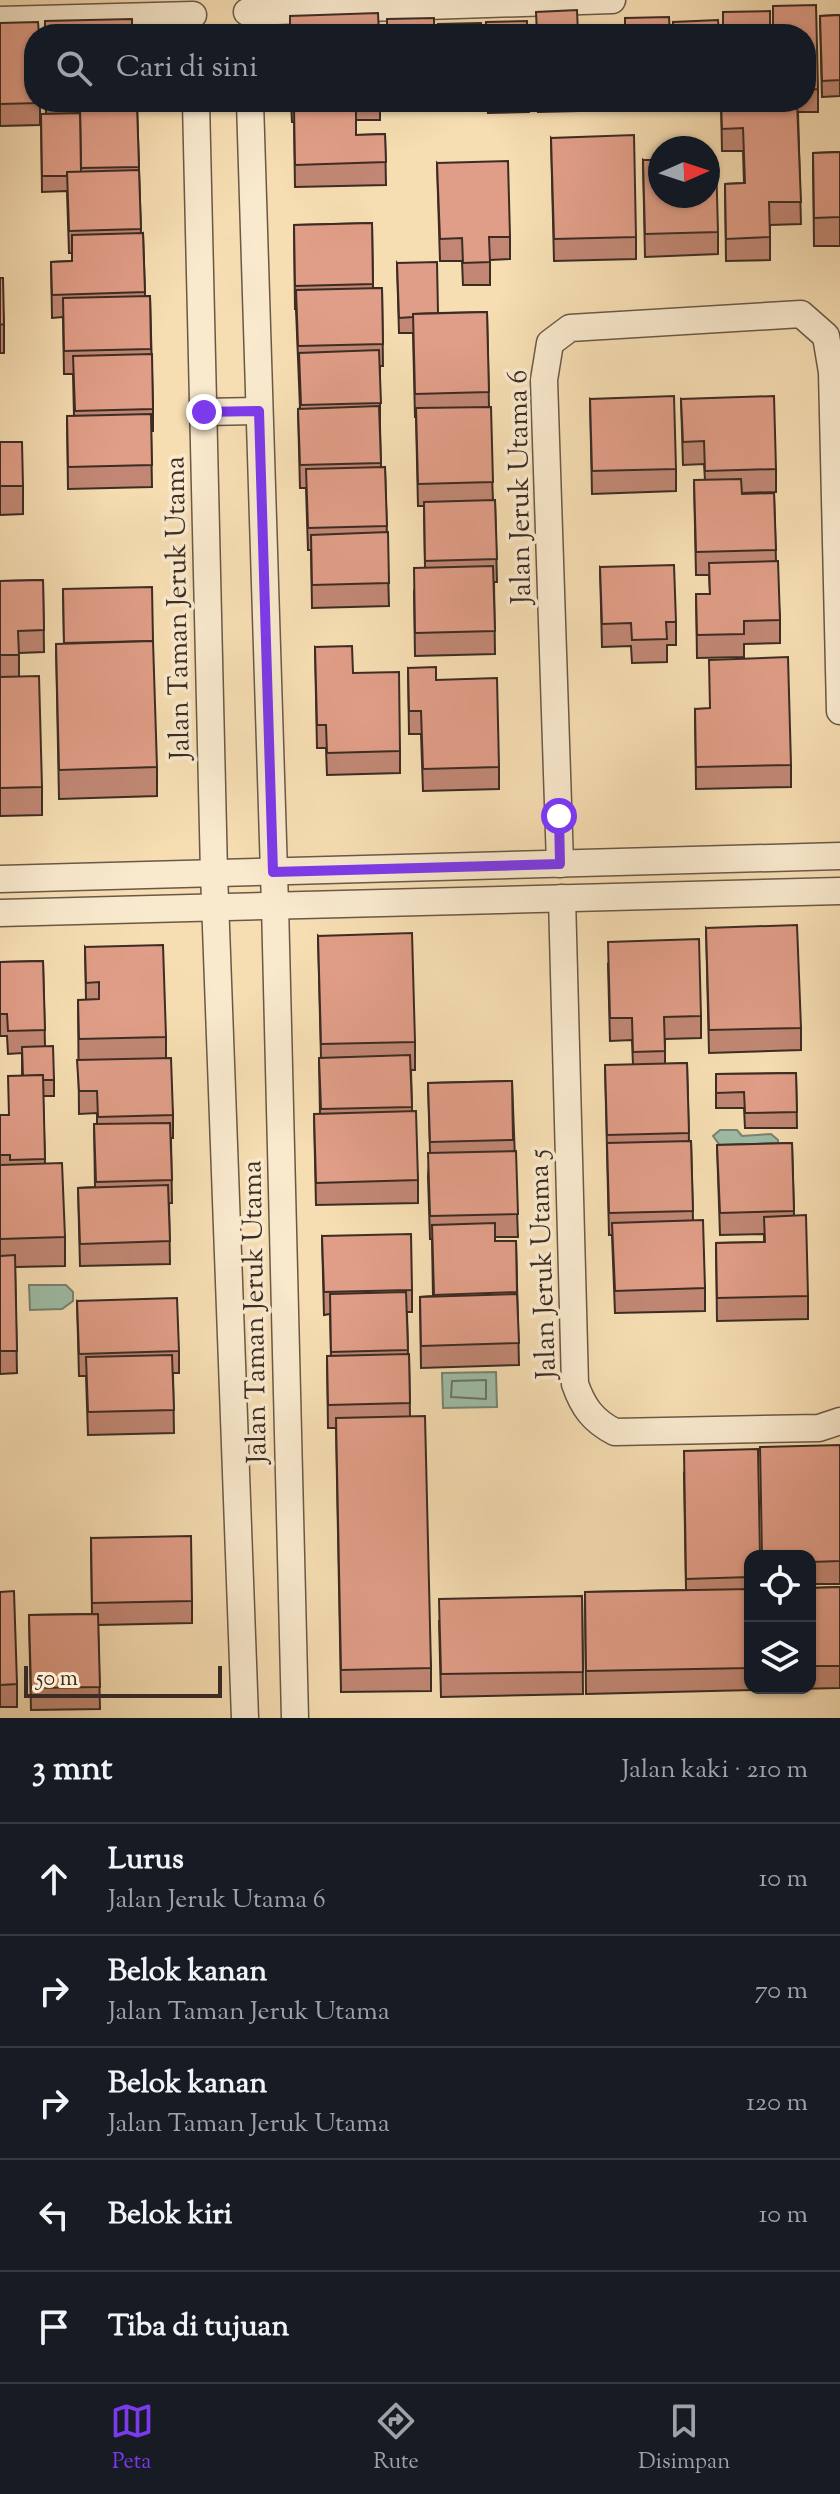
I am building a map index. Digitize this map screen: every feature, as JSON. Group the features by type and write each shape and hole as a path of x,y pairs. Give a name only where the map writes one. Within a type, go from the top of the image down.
{"street":[{"path":"248,15 479,2 612,0"},
{"path":"0,20 193,16"},
{"name":"Jalan Taman Jeruk Utama","path":"196,112 215,907 245,1718"},
{"name":"Jalan Taman Jeruk Utama","path":"250,112 275,905 295,1718"},
{"name":"Jalan Jeruk Utama 6","path":"560,864 544,380 550,343 570,328 801,314 826,336 832,372 840,711"},
{"path":"204,412 259,411"},
{"path":"0,879 840,856"},
{"path":"0,913 840,891"},
{"name":"Jalan Jeruk Utama 5","path":"562,898 575,1384 583,1406 599,1424 615,1432 819,1428 840,1421"}],"water":[{"path":"720,1130 737,1130 742,1136 771,1134 778,1140 778,1150 729,1158 713,1136"},
{"path":"29,1285 66,1285 73,1292 73,1301 62,1309 30,1310"},
{"path":"496,1372 497,1407 443,1408 442,1373"}],"building":[{"path":"816,5 818,89 816,24 773,24 773,6"},
{"path":"577,10 578,24 537,24 536,12"},
{"path":"770,11 770,24 723,24 723,12"},
{"path":"378,13 379,24 290,24 290,16"},
{"path":"840,15 840,80 822,81 820,16"},
{"path":"669,17 669,24 625,24 625,18"},
{"path":"434,18 434,24 387,24 387,19"},
{"path":"132,19 132,24 45,24 45,21"},
{"path":"718,20 718,24 673,24"},
{"path":"527,21 527,24 486,24"},
{"path":"38,22 24,24 24,103 0,104 0,23"},
{"path":"80,112 137,112 139,167 81,168"},
{"path":"294,112 356,112 356,135 385,134 386,162 295,165"},
{"path":"721,112 797,112 801,202 769,202 770,237 726,239 725,184 745,183 743,128 722,129"},
{"path":"80,113 81,172 67,172 67,176 42,176 41,114"},
{"path":"634,135 636,237 554,239 551,138"},
{"path":"840,152 840,217 814,218 813,153"},
{"path":"643,160 648,160 648,208 717,208 718,232 645,234"},
{"path":"508,161 510,237 489,237 490,262 463,263 462,238 440,239 437,163"},
{"path":"139,170 141,229 69,231 67,172"},
{"path":"372,223 373,284 295,286 294,225"},
{"path":"143,233 145,292 52,295 51,262 72,261 72,235"},
{"path":"437,262 438,313 399,318 397,263"},
{"path":"0,278 3,278 4,324 0,325"},
{"path":"382,288 383,344 298,346 296,290"},
{"path":"150,296 151,349 64,351 63,298"},
{"path":"487,312 489,392 415,394 413,314"},
{"path":"379,350 381,403 301,405 299,353"},
{"path":"152,354 153,409 75,411 73,356"},
{"path":"674,396 676,469 592,471 590,399"},
{"path":"774,396 776,469 705,471 704,441 683,442 681,399"},
{"path":"379,406 381,463 300,465 298,409"},
{"path":"491,407 493,482 418,484 416,408"},
{"path":"151,414 152,465 68,467 67,416"},
{"path":"0,442 22,442 23,486 0,486"},
{"path":"385,467 387,526 308,528 306,469"},
{"path":"741,479 742,494 774,493 776,550 696,552 694,480"},
{"path":"495,500 497,559 425,561 424,502"},
{"path":"388,532 389,583 312,585 311,535"},
{"path":"778,561 780,620 744,621 744,634 697,635 696,594 710,594 709,563"},
{"path":"674,565 676,622 666,622 667,639 632,640 631,623 602,624 600,567"},
{"path":"493,566 495,631 415,633 414,568"},
{"path":"43,580 44,630 18,631 19,655 0,655 0,581"},
{"path":"152,587 153,641 64,643 63,589"},
{"path":"153,641 157,767 59,770 56,644"},
{"path":"352,646 353,673 399,672 400,751 327,753 326,725 317,725 315,647"},
{"path":"788,657 791,765 696,767 695,709 710,708 709,660"},
{"path":"436,667 436,680 497,678 499,767 423,769 421,711 409,711 408,668"},
{"path":"39,676 42,787 0,788 0,677"},
{"path":"797,925 801,1028 709,1030 706,928"},
{"path":"412,933 415,1042 321,1044 318,936"},
{"path":"699,939 701,1016 664,1017 665,1051 633,1052 632,1018 610,1018 608,942"},
{"path":"163,945 166,1037 79,1039 78,1000 99,999 99,982 86,983 85,947"},
{"path":"43,961 45,1030 8,1031 7,1014 0,1014 0,962"},
{"path":"53,1046 54,1080 43,1080 43,1075 23,1076 22,1047"},
{"path":"410,1055 412,1107 321,1109 319,1058"},
{"path":"171,1058 173,1115 98,1117 97,1091 79,1091 77,1060"},
{"path":"687,1063 689,1133 607,1135 605,1065"},
{"path":"796,1073 797,1112 745,1113 744,1092 716,1093 716,1074"},
{"path":"43,1075 45,1159 10,1160 10,1155 0,1155 0,1115 9,1115 8,1076"},
{"path":"512,1081 513,1140 430,1142 428,1083"},
{"path":"416,1111 418,1180 316,1183 314,1114"},
{"path":"170,1123 172,1180 96,1182 94,1124"},
{"path":"691,1141 693,1211 609,1213 607,1143"},
{"path":"792,1143 794,1211 720,1213 717,1145"},
{"path":"516,1151 518,1214 430,1216 428,1153"},
{"path":"62,1163 65,1237 0,1239 0,1165"},
{"path":"168,1185 170,1241 80,1244 78,1188"},
{"path":"806,1215 808,1296 717,1298 716,1243 765,1242 764,1217"},
{"path":"703,1220 705,1288 615,1291 612,1223"},
{"path":"495,1223 495,1241 516,1241 517,1292 434,1295 432,1225"},
{"path":"411,1234 412,1290 324,1292 322,1236"},
{"path":"15,1255 17,1351 0,1351 0,1256"},
{"path":"406,1292 408,1350 331,1352 330,1294"},
{"path":"517,1294 519,1343 421,1346 420,1297"},
{"path":"177,1298 179,1351 79,1354 77,1301"},
{"path":"409,1354 410,1403 328,1405 327,1356"},
{"path":"172,1355 174,1410 88,1412 86,1357"},
{"path":"425,1416 431,1668 341,1670 336,1418"},
{"path":"840,1445 840,1561 816,1562 816,1550 762,1550 760,1447"},
{"path":"758,1449 760,1550 744,1550 744,1577 686,1579 684,1451"},
{"path":"191,1536 192,1601 92,1603 91,1538"},
{"path":"840,1587 840,1666 816,1666 816,1588"},
{"path":"744,1589 744,1668 586,1671 585,1592"},
{"path":"14,1591 17,1684 0,1685 0,1592"},
{"path":"582,1596 583,1672 441,1674 439,1599"},
{"path":"98,1614 100,1687 31,1688 29,1615"}],"route":[{"path":"204,412 259,411 273,872 560,864 559,816"}]}
